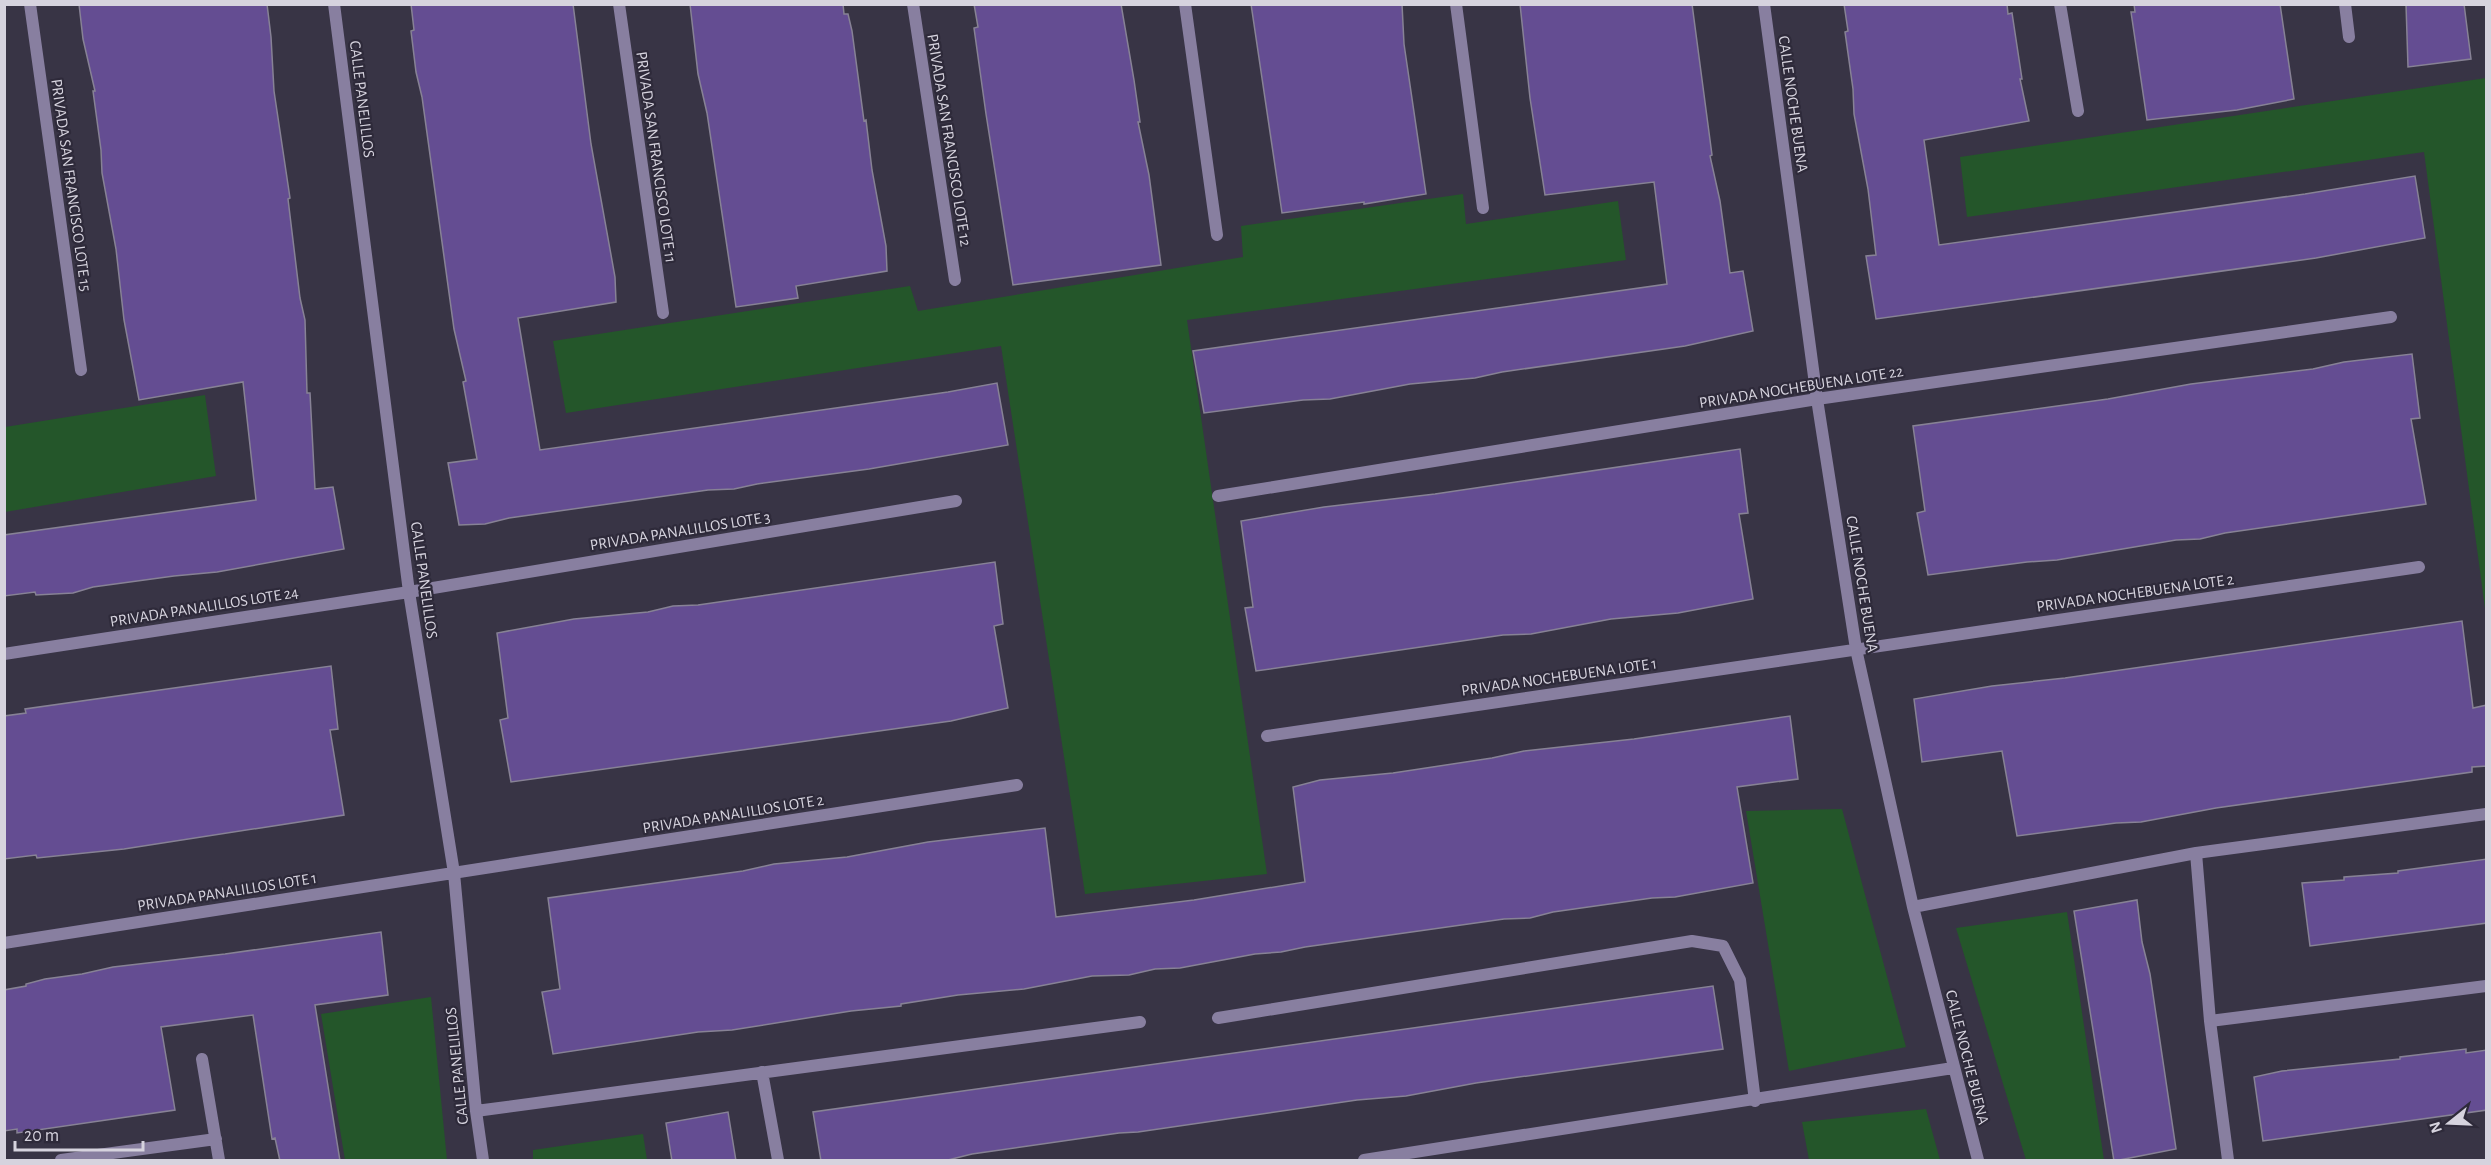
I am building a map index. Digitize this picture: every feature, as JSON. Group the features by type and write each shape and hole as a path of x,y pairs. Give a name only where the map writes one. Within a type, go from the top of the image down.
{"street":[{"name":"PRIVADA SAN FRANCISCO LOTE 15","path":"30,4 81,370"},
{"name":"CALLE PANELILLOS","path":"334,4 409,591 454,873 476,1111 483,1161"},
{"name":"PRIVADA SAN FRANCISCO LOTE 11","path":"619,4 663,313"},
{"name":"PRIVADA SAN FRANCISCO LOTE 12","path":"913,4 955,280"},
{"path":"1185,4 1217,235"},
{"path":"1456,4 1483,208"},
{"name":"CALLE NOCHE BUENA","path":"1764,4 1817,399 1856,649 1914,907 1978,1161"},
{"path":"2060,4 2078,111"},
{"path":"2345,4 2349,37"},
{"name":"PRIVADA NOCHEBUENA LOTE 22","path":"1218,496 1817,399 2391,316"},
{"name":"PRIVADA PANALILLOS LOTE 3","path":"409,591 956,501"},
{"name":"PRIVADA NOCHEBUENA LOTE 2","path":"1856,649 2419,567"},
{"name":"PRIVADA PANALILLOS LOTE 24","path":"4,654 409,591"},
{"name":"PRIVADA NOCHEBUENA LOTE 1","path":"1267,736 1856,649"},
{"name":"PRIVADA PANALILLOS LOTE 2","path":"454,873 1017,785"},
{"path":"1914,907 2196,853 2487,814"},
{"path":"2196,853 2210,1021 2228,1161"},
{"name":"PRIVADA PANALILLOS LOTE 1","path":"4,943 454,873"},
{"path":"1218,1018 1692,941 1723,946 1740,980 1755,1101"},
{"path":"2210,1021 2487,986"},
{"path":"476,1111 1140,1022"},
{"path":"202,1059 219,1161"},
{"path":"1364,1161 1953,1068"},
{"path":"762,1072 778,1161"},
{"path":"61,1161 216,1138"}],"green space":[{"path":"2486,78 2486,616 2424,152 1967,217 1960,157"},
{"path":"1463,194 1466,224 1618,201 1626,260 1187,320 1267,874 1085,894 1001,346 566,413 553,341 910,286 918,311 1243,257 1241,226"},
{"path":"205,395 216,476 5,512 5,427"},
{"path":"1842,809 1906,1047 1789,1071 1746,811"},
{"path":"2067,912 2104,1160 2026,1160 1956,928"},
{"path":"431,997 447,1160 345,1160 321,1014"},
{"path":"1926,1109 1940,1160 1809,1160 1802,1122"},
{"path":"643,1134 647,1160 533,1160 533,1150"}],"building":[{"path":"79,4 267,4 274,91 290,198 288,199 300,298 305,320 307,393 310,393 315,489 333,487 344,549 217,572 93,587 73,593 36,595 35,592 4,596 4,535 256,500 243,382 139,400 124,320 116,249 102,173 93,91 95,91 83,39"},
{"path":"411,4 573,4 591,144 615,277 616,302 518,318 540,450 997,383 1008,445 734,489 708,490 509,518 485,524 459,525 448,463 477,459 463,382 466,381 454,329 422,97 416,72 411,31 414,30"},
{"path":"690,4 843,4 844,14 848,14 852,31 864,121 866,120 872,170 886,246 887,271 796,286 798,298 736,307 707,113 698,74"},
{"path":"974,4 1121,4 1161,265 1013,285 974,28 978,27"},
{"path":"1251,4 1402,4 1404,44 1426,194 1364,204 1364,202 1282,213"},
{"path":"1520,4 1692,4 1712,155 1710,156 1720,201 1730,273 1743,271 1753,331 1685,346 1502,372 1475,378 1410,384 1330,399 1303,400 1204,413 1193,351 1667,284 1654,182 1545,195 1530,98"},
{"path":"1844,4 2007,4 2008,14 2012,13 2022,79 2020,79 2029,121 1924,140 1939,245 2305,194 2415,176 2425,238 2316,258 1876,319 1866,256 1876,255 1868,189 1854,114"},
{"path":"2134,4 2280,4 2294,99 2237,110 2147,120 2131,12 2135,12"},
{"path":"2406,4 2464,4 2471,59 2408,67"},
{"path":"2412,354 2420,418 2411,419 2426,504 2225,533 2200,539 2176,540 2057,560 1928,575 1917,513 1925,511 1913,426 2108,399 2191,384"},
{"path":"1740,449 1748,513 1739,514 1753,599 1678,613 1611,619 1531,634 1503,635 1256,671 1245,608 1253,607 1241,521 1324,507 1435,494"},
{"path":"995,562 1003,624 994,626 1008,708 951,721 511,782 500,720 508,718 497,633 574,619 648,612 673,606 698,605"},
{"path":"2462,621 2473,708 2487,705 2487,766 2472,767 2472,772 2216,808 2141,822 2116,823 2017,836 2002,751 1922,762 1914,699 1992,686 2065,678"},
{"path":"331,666 338,729 330,730 344,815 124,849 4,859 4,716 26,713 25,709"},
{"path":"1790,716 1798,779 1737,787 1753,883 1675,897 1652,898 1553,912 1530,918 1504,919 1255,954 1180,968 1155,969 1129,975 1092,976 1024,989 958,995 901,1004 901,1006 851,1011 732,1030 698,1032 553,1054 542,992 560,989 548,898 743,871 774,864 847,857 928,842 1045,828 1056,917 1194,900 1305,882 1293,787 1320,780 1393,773 1524,751 1634,739"},
{"path":"2487,859 2487,923 2310,946 2302,883 2398,873 2398,871"},
{"path":"2137,900 2176,1149 2114,1161 2074,911"},
{"path":"381,932 388,995 315,1005 340,1161 280,1161 275,1138 272,1139 253,1015 161,1027 175,1110 17,1133 17,1129 4,1131 4,990 26,986 26,984 45,979 113,967"},
{"path":"1713,986 1723,1049 1476,1083 1406,1096 1357,1100 972,1154 944,1161 821,1161 813,1112"},
{"path":"2466,1049 2466,1053 2487,1050 2487,1110 2263,1141 2254,1077 2282,1071 2400,1059 2400,1057"},
{"path":"728,1112 736,1161 672,1161 666,1123"}]}
